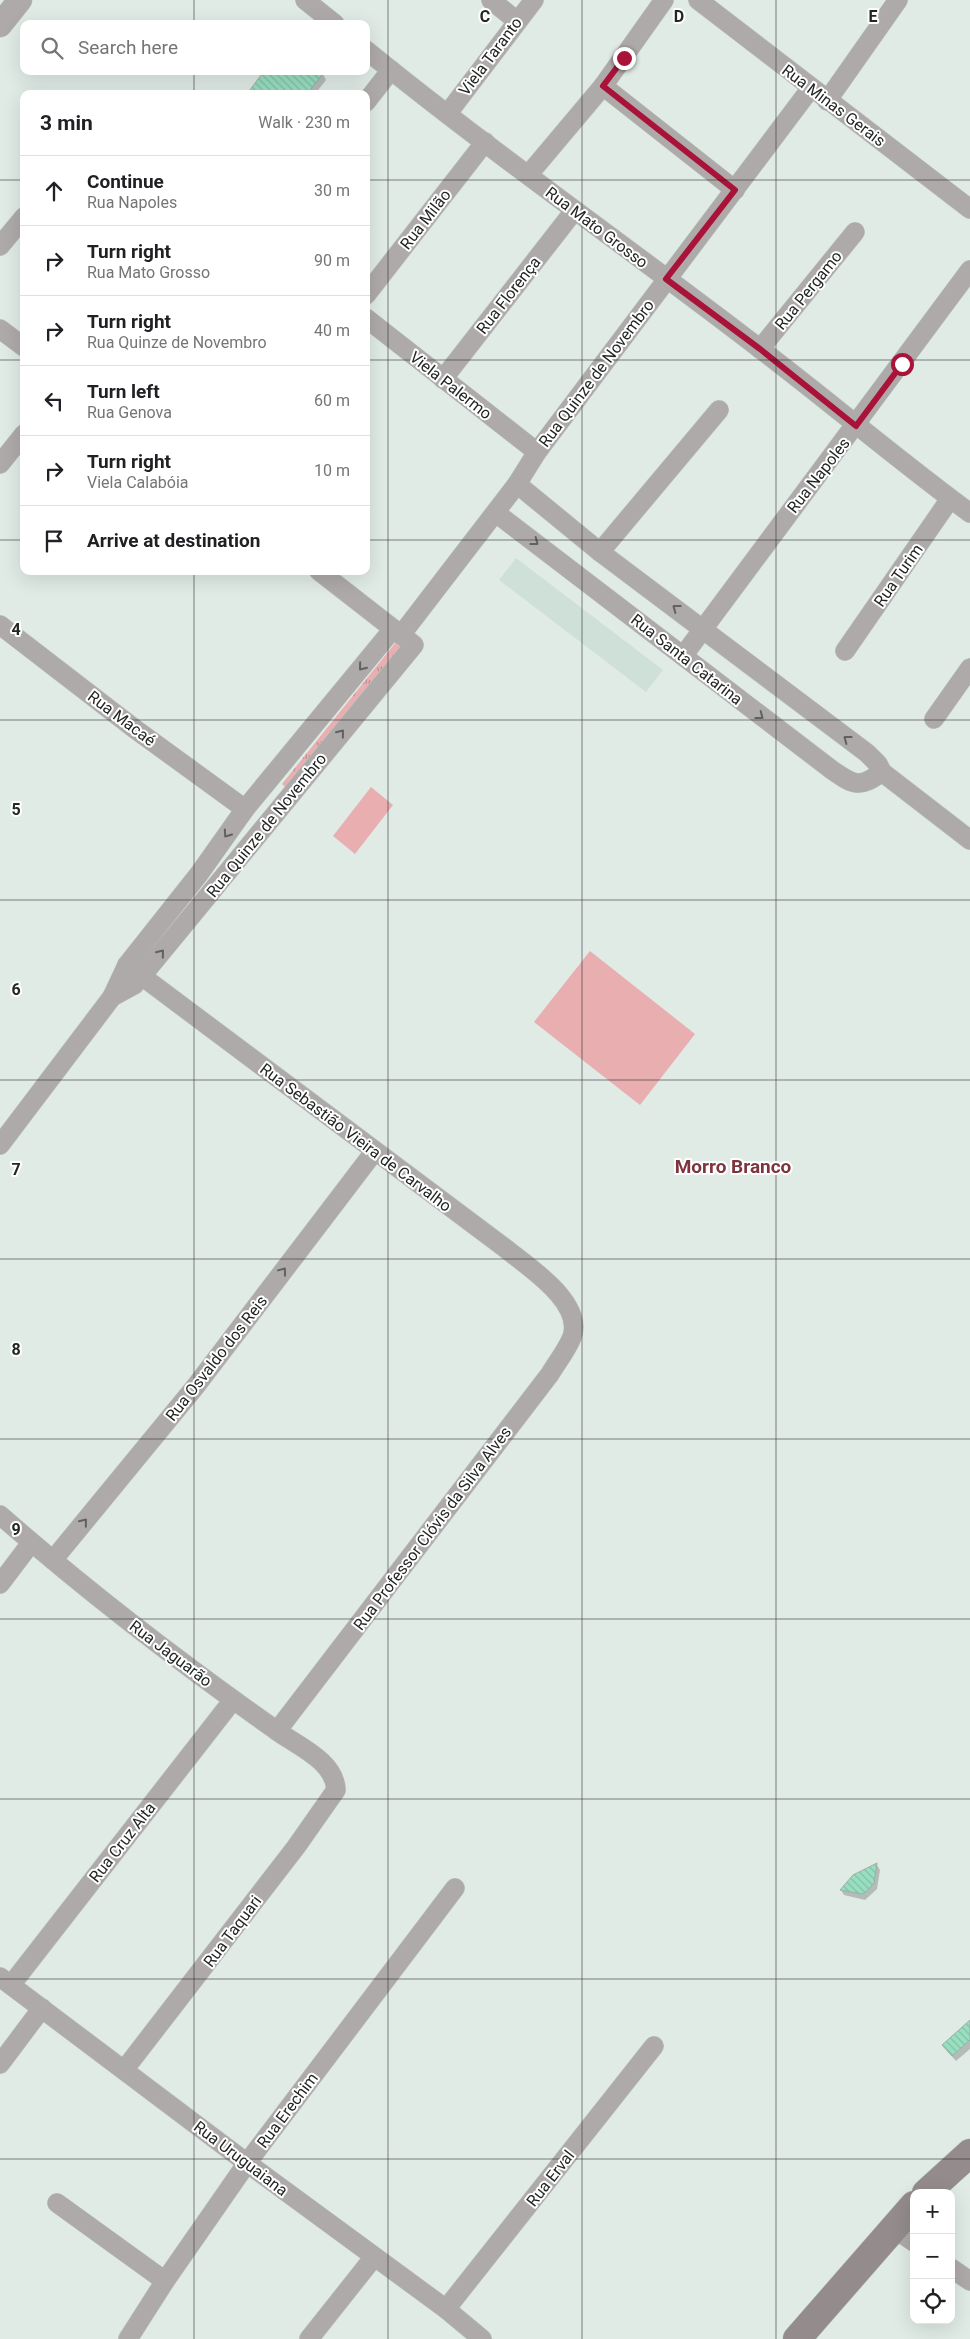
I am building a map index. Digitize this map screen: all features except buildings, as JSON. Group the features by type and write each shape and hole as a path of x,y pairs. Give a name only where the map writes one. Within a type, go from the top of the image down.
{"main road":[{"path":"930,2189 970,2153"},
{"path":"797,2339 903,2235 910,2217"}],"street":[{"path":"0,25 20,0"},
{"path":"491,0 517,21"},
{"name":"Viela Taranto","path":"448,113 534,0"},
{"path":"529,174 603,86 664,0"},
{"name":"Rua Minas Gerais","path":"698,0 970,209"},
{"path":"827,101 898,0"},
{"path":"310,1 331,20"},
{"name":"Rua Mato Grosso","path":"370,53 529,174 574,211 760,349 856,426 970,513"},
{"path":"370,97 391,70"},
{"path":"603,86 735,190"},
{"name":"Rua Quinze de Novembro","path":"0,1145 112,997 284,803 402,636 517,484 537,452 811,88"},
{"name":"Rua Milão","path":"370,290 485,142"},
{"name":"Rua Florença","path":"443,379 574,211"},
{"path":"0,246 20,222"},
{"name":"Rua Pergamo","path":"760,349 855,232"},
{"name":"Rua Napoles","path":"683,656 856,426 970,270"},
{"name":"Viela Palermo","path":"370,321 537,452"},
{"path":"0,329 20,344"},
{"path":"600,552 719,410"},
{"path":"0,464 20,439"},
{"name":"Rua Santa Catarina","path":"517,484 600,552 867,753 878,764 882,772 970,840"},
{"name":"Rua Turim","path":"845,651 950,499"},
{"name":"Rua Santa Catarina","path":"496,513 848,781 859,784 868,783 882,772"},
{"path":"324,575 402,636"},
{"name":"Rua Macaé","path":"0,625 135,728 245,808"},
{"name":"Rua Quinze de Novembro","path":"134,971 245,808 402,636"},
{"path":"934,719 970,668"},
{"path":"264,787 284,803"},
{"name":"Rua Sebastião Vieira de Carvalho","path":"134,971 505,1248 549,1284 571,1312 573,1319"},
{"name":"Rua Osvaldo dos Reis","path":"53,1560 196,1387 374,1152"},
{"name":"Rua Professor Clóvis da Silva Alves","path":"277,1731 550,1374 572,1337 573,1319"},
{"name":"Rua Jaguarão","path":"0,1516 124,1617 233,1700 325,1765 334,1776 336,1790"},
{"path":"0,1584 32,1543"},
{"name":"Rua Cruz Alta","path":"6,1981 233,1700"},
{"name":"Rua Taquari","path":"124,2070 290,1855 336,1790"},
{"name":"Rua Erechim","path":"128,2339 165,2281 247,2163 455,1888"},
{"name":"Rua Uruguaiana","path":"6,1981 247,2163 446,2309 482,2339"},
{"path":"0,2064 42,2008"},
{"name":"Rua Erval","path":"446,2309 654,2046"},
{"path":"57,2203 165,2281"},
{"path":"308,2339 374,2257"},
{"path":"955,2271 970,2281"}],"shaded area":[{"path":"516,558 663,670 646,692 499,580"}],"green space":[{"path":"396,642 401,648 287,789 282,784"},
{"path":"371,787 393,805 355,854 333,836"},
{"path":"590,951 695,1034 640,1105 534,1022"}],"district":[{"name":"Morro Branco","path":"733,1166"}],"route":[{"path":"624,58 603,86 735,190 666,279 760,349 856,426 902,364"}]}
